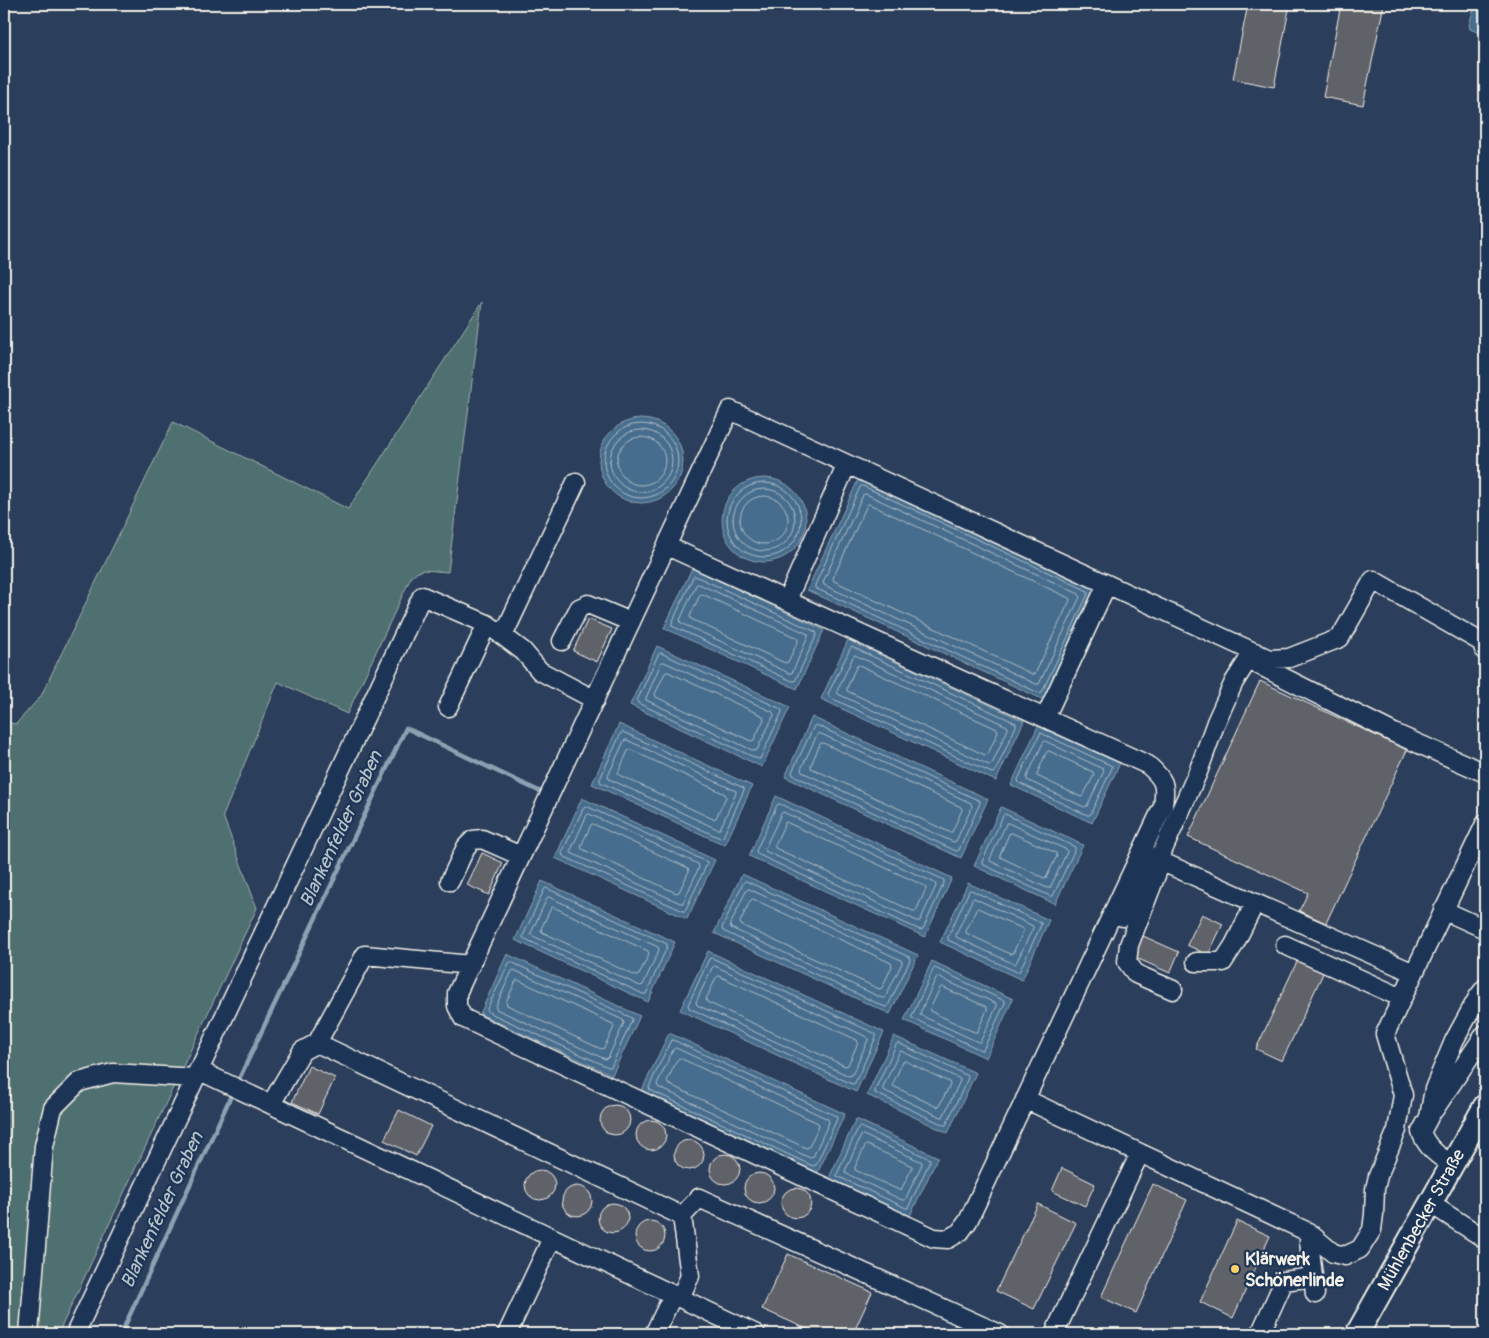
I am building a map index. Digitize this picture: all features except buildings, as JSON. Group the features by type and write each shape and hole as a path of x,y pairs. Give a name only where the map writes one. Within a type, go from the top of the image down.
{"main road":[{"name":"Mühlenbecker Straße","path":"1357,1334 1485,1106"}],"lane":[{"path":"667,546 1148,765 1159,774 1165,789 1163,806 968,1221 960,1232 948,1239 934,1238 463,1018 457,1006 457,993 730,410 1107,584 1251,656 1394,733 1485,773"},
{"path":"786,600 847,464"},
{"path":"504,636 576,482"},
{"path":"1251,656 1269,659 1289,658 1340,638 1373,580 1481,642 1485,651"},
{"path":"1045,718 1107,584"},
{"path":"75,1334 422,596 487,624 523,651 540,671 594,700"},
{"path":"562,641 579,608 588,604 631,622"},
{"path":"448,707 487,624"},
{"path":"1173,990 1136,974 1127,962 1128,945 1156,877 1162,856 1198,772 1216,722 1234,682 1251,656"},
{"path":"1025,1100 1308,1232 1333,1253 1345,1256 1360,1249 1372,1230 1378,1176 1397,1130 1403,1095 1384,1034 1485,824"},
{"path":"450,881 466,847 472,840 482,839 521,856"},
{"path":"1162,856 1255,903 1414,973"},
{"path":"1090,960 1109,942 1148,871 1162,856"},
{"path":"1196,962 1223,962 1234,945 1255,903"},
{"path":"1444,910 1485,928"},
{"path":"1284,945 1402,998"},
{"path":"271,1104 302,1051 317,1043 365,955 470,965"},
{"path":"1428,1117 1434,1089 1454,1041 1485,988"},
{"path":"1453,1165 1438,1156 1425,1141 1421,1132 1428,1117 1485,1034"},
{"path":"317,1043 682,1216"},
{"path":"30,1334 44,1146 53,1108 79,1082 113,1073 196,1074 271,1104 756,1334"},
{"path":"1054,1334 1140,1153"},
{"path":"682,1216 699,1198 1000,1334"},
{"path":"1431,1204 1485,1238"},
{"path":"654,1334 690,1276 682,1216"},
{"path":"1308,1232 1315,1294"},
{"path":"507,1334 552,1238"},
{"path":"1260,1334 1284,1281 1313,1277"}],"green space":[{"path":"482,302 448,572 423,570 412,575 347,714 278,682 223,816 257,908 58,1334 4,1334 4,722 16,724 41,696 173,422 348,509"}],"water":[{"path":"1475,4 1485,4 1485,32 1477,32 1470,29 1469,25"},
{"path":"633,419 649,419 665,426 676,437 683,453 680,477 671,491 665,496 649,503 633,503 617,496 606,485 599,469 599,453 606,437 617,426"},
{"path":"756,478 772,478 788,485 799,496 806,512 803,536 794,550 788,555 772,562 756,562 740,555 729,544 722,528 722,512 729,496 740,485"},
{"path":"859,478 1096,589 1044,700 807,590"},
{"path":"692,568 824,630 797,689 664,628"},
{"path":"848,640 1024,721 996,781 821,699"},
{"path":"657,646 790,707 762,767 630,705"},
{"path":"812,717 988,799 961,858 785,777"},
{"path":"619,724 752,786 725,845 592,784"},
{"path":"1038,726 1120,763 1092,823 1011,785"},
{"path":"776,796 952,878 925,937 749,856"},
{"path":"582,798 715,860 687,919 555,858"},
{"path":"1001,807 1083,845 1055,904 974,866"},
{"path":"742,874 918,955 890,1014 714,933"},
{"path":"542,881 675,942 648,1002 515,940"},
{"path":"968,883 1049,920 1022,980 940,942"},
{"path":"708,951 884,1032 856,1092 680,1010"},
{"path":"507,954 640,1016 612,1075 480,1014"},
{"path":"932,961 1013,999 986,1058 904,1020"},
{"path":"669,1033 845,1114 817,1174 641,1092"},
{"path":"894,1036 976,1073 948,1133 867,1095"},
{"path":"856,1119 938,1157 910,1216 829,1178"}],"waterway":[{"name":"Blankenfelder Graben","path":"239,1079 406,728 543,793"},
{"name":"Blankenfelder Graben","path":"121,1334 230,1098"}],"place":[{"name":"Klärwerk Schönerlinde","path":"1235,1269"}]}
